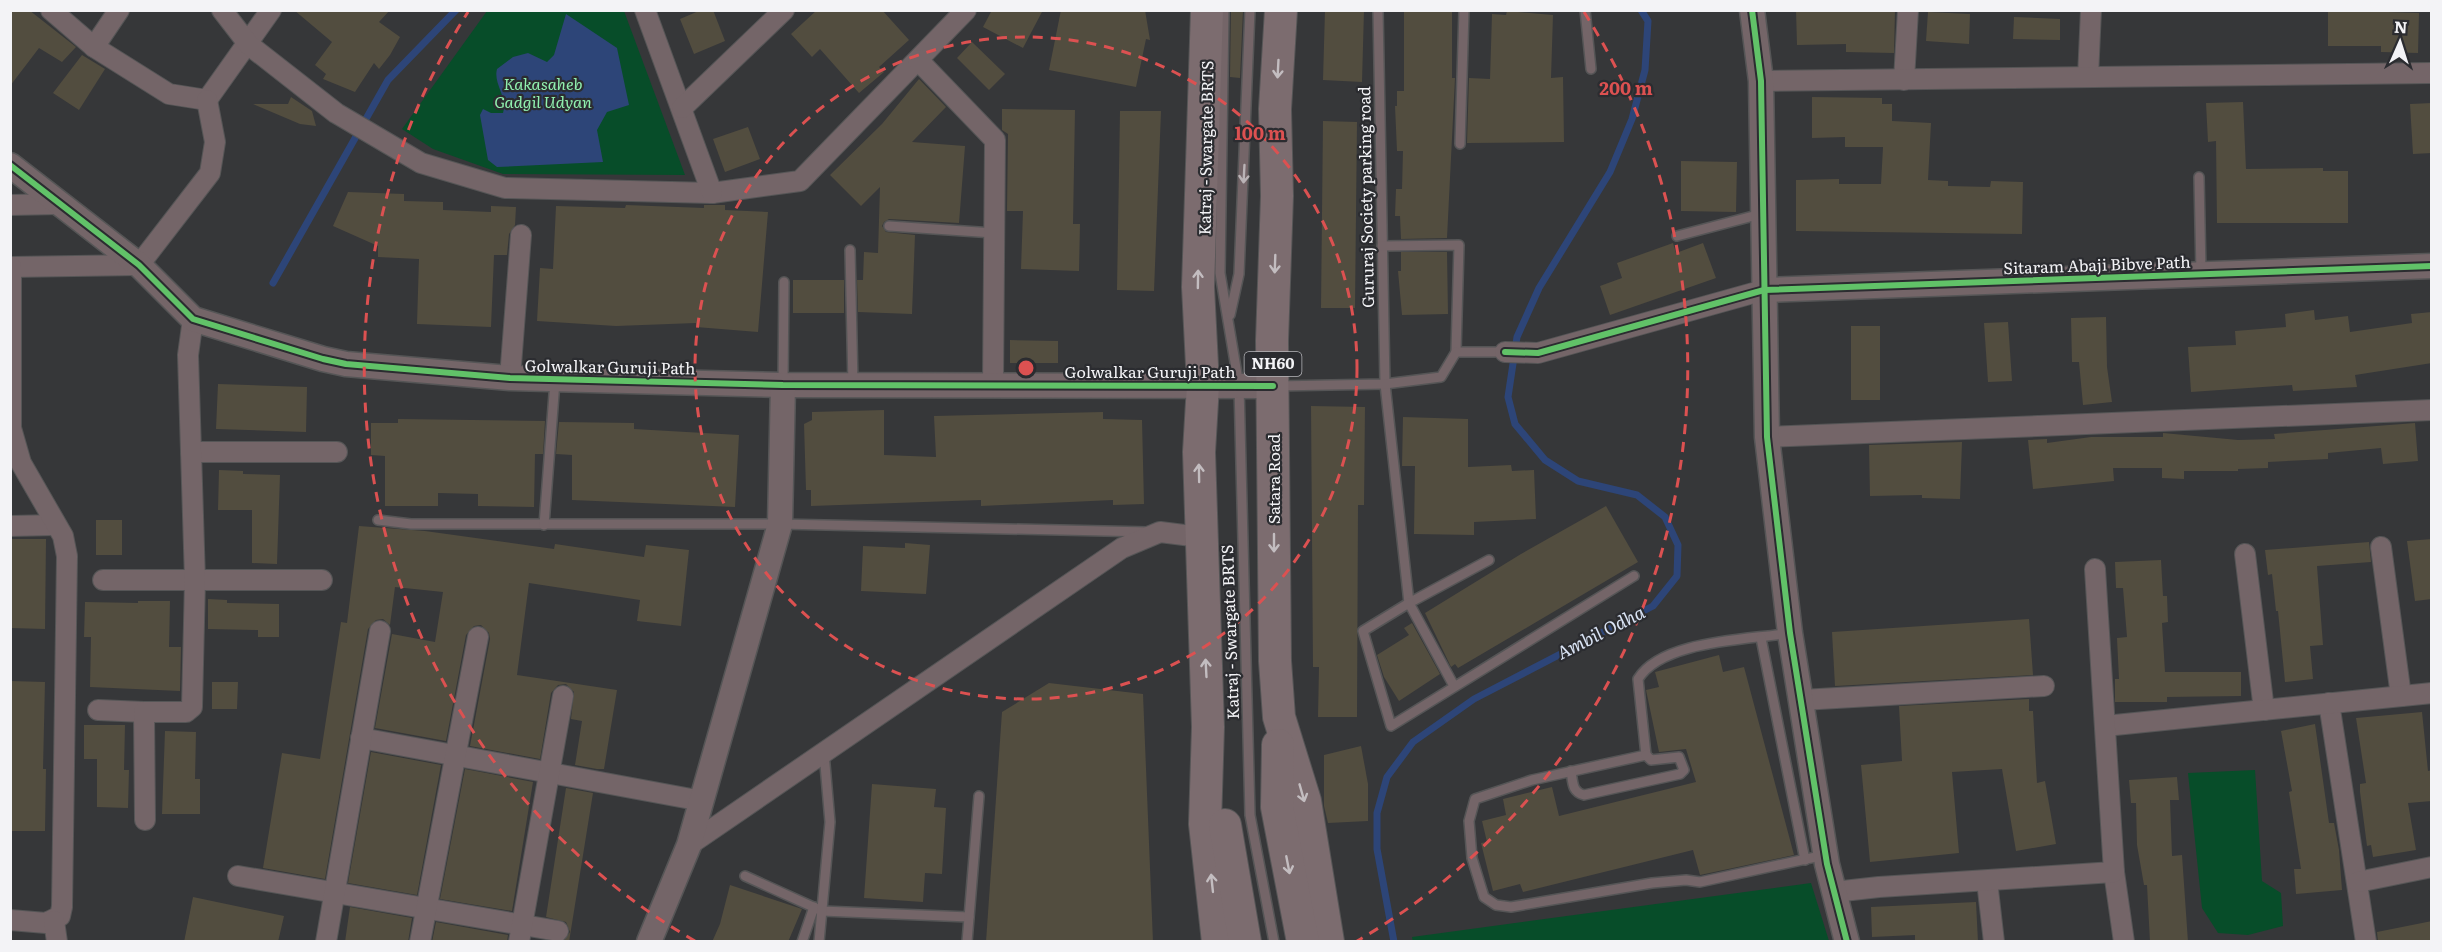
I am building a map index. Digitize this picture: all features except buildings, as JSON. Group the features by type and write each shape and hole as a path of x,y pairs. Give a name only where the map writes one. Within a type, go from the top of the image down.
{"highway":[{"path":"1207,10 1198,287 1203,385 1199,452 1200,537 1208,727 1205,824 1218,942"},
{"name":"Satara Road","path":"1281,10 1275,109 1273,386 1275,661 1279,717 1305,801 1328,942"},
{"path":"1279,717 1277,807 1304,942"},
{"path":"1208,727 1245,942"}],"street":[{"path":"51,10 94,47 169,94 207,100"},
{"path":"94,47 119,10"},
{"path":"222,10 249,45 336,113 421,163 505,188 712,193 800,181 966,10"},
{"path":"10,920 46,923 54,921 60,916 62,907 67,556 63,536 21,463 11,428 11,267 139,265 210,173 215,142 207,100 249,45 272,10"},
{"path":"645,10 712,193"},
{"path":"682,108 784,10"},
{"path":"1752,10 1761,81 1767,436 1790,633 1802,700 1815,857 1834,892 1846,942"},
{"path":"1904,80 1908,10"},
{"path":"2088,77 2091,10"},
{"path":"918,60 995,140 993,385"},
{"path":"1761,81 2432,73"},
{"name":"Golwalkar Guruji Path","path":"10,165 139,265 193,319 322,359 346,364 510,378 555,377 783,385 1273,386"},
{"path":"10,205 60,204"},
{"path":"510,378 521,235"},
{"name":"Sitaram Abaji Bibve Path","path":"1764,290 2432,266"},
{"path":"1502,352 1538,352 1764,290"},
{"path":"98,710 186,712 192,707 195,579 188,355 193,319"},
{"path":"649,942 689,846 780,524 783,385"},
{"path":"1767,436 2432,410"},
{"path":"191,452 337,452"},
{"path":"10,526 56,525"},
{"path":"689,846 1122,548 1160,532 1200,537"},
{"path":"2381,547 2401,696"},
{"path":"2245,554 2264,710"},
{"path":"2096,569 2114,872 2124,942"},
{"path":"103,580 322,580"},
{"path":"326,942 380,631"},
{"path":"420,942 478,637"},
{"path":"1802,700 2043,686"},
{"path":"2105,726 2432,693"},
{"path":"521,933 563,696"},
{"path":"2330,703 2366,942"},
{"path":"144,712 145,820"},
{"path":"361,738 702,801"},
{"path":"2358,882 2432,867"},
{"path":"1834,892 1878,886 2114,872"},
{"path":"238,876 426,908 521,933 558,931"},
{"path":"1987,881 1994,942"},
{"path":"54,921 57,942"}],"lane":[{"name":"Katraj - Swargate BRTS","path":"1224,10 1220,273 1239,386 1250,815 1274,942"},
{"name":"Katraj - Swargate BRTS","path":"1229,321 1239,274 1250,10"},
{"name":"Gururaj Society parking road","path":"1377,10 1385,384 1409,603"},
{"path":"1460,144 1464,10"},
{"path":"1585,10 1591,69"},
{"path":"2199,177 2201,275"},
{"path":"1677,236 1763,214"},
{"path":"889,226 994,233"},
{"path":"1273,386 1385,384 1441,377 1456,352 1459,245 1382,246"},
{"path":"849,250 853,385"},
{"path":"783,385 784,282"},
{"path":"1456,352 1502,352"},
{"path":"544,525 555,377"},
{"path":"378,520 411,524 780,524 1114,529 1160,532"},
{"path":"1489,560 1409,603 1363,631 1391,726 1634,576"},
{"path":"1409,603 1454,686"},
{"path":"1571,771 1574,789 1578,794 1584,795 1680,774 1684,770 1679,757 1651,760 1647,755 1638,679 1644,669 1683,650 1790,633"},
{"path":"1647,755 1522,782 1475,799 1469,821 1472,858 1484,897 1496,905 1511,907 1675,881 1700,882 1815,857 1761,638"},
{"path":"819,942 818,909 830,822 824,753"},
{"path":"968,942 979,796"},
{"path":"745,876 818,909 969,917"},
{"path":"802,942 818,909"}],"green space":[{"name":"Kakasaheb Gadgil Udyan","path":"487,11 624,11 685,175 503,174 433,149 402,129"},
{"path":"2255,770 2262,881 2281,893 2283,926 2248,935 2218,933 2202,908 2188,773"},
{"path":"1811,883 1829,941 1413,942 1412,937"}],"water":[{"path":"566,14 617,48 629,105 607,112 597,130 603,162 497,167 488,160 480,115 483,109 491,113 503,113 504,101 497,80 497,69 513,57 528,53 547,62 554,55"}],"waterway":[{"path":"273,283 388,80 456,10"},
{"name":"Ambil Odha","path":"1394,942 1377,849 1377,813 1387,777 1413,742 1474,699 1653,606 1677,576 1678,545 1665,517 1637,495 1578,481 1545,460 1515,424 1508,397 1517,337 1539,288 1610,172 1632,119 1645,70 1648,21 1641,10"}],"cycle path":[{"path":"1752,10 1761,81 1767,437 1790,633 1827,864 1847,942"},
{"path":"10,165 139,265 193,319 346,364 510,378 783,385 1273,386"},
{"path":"1505,352 1538,353 1764,290 2432,266"}]}
